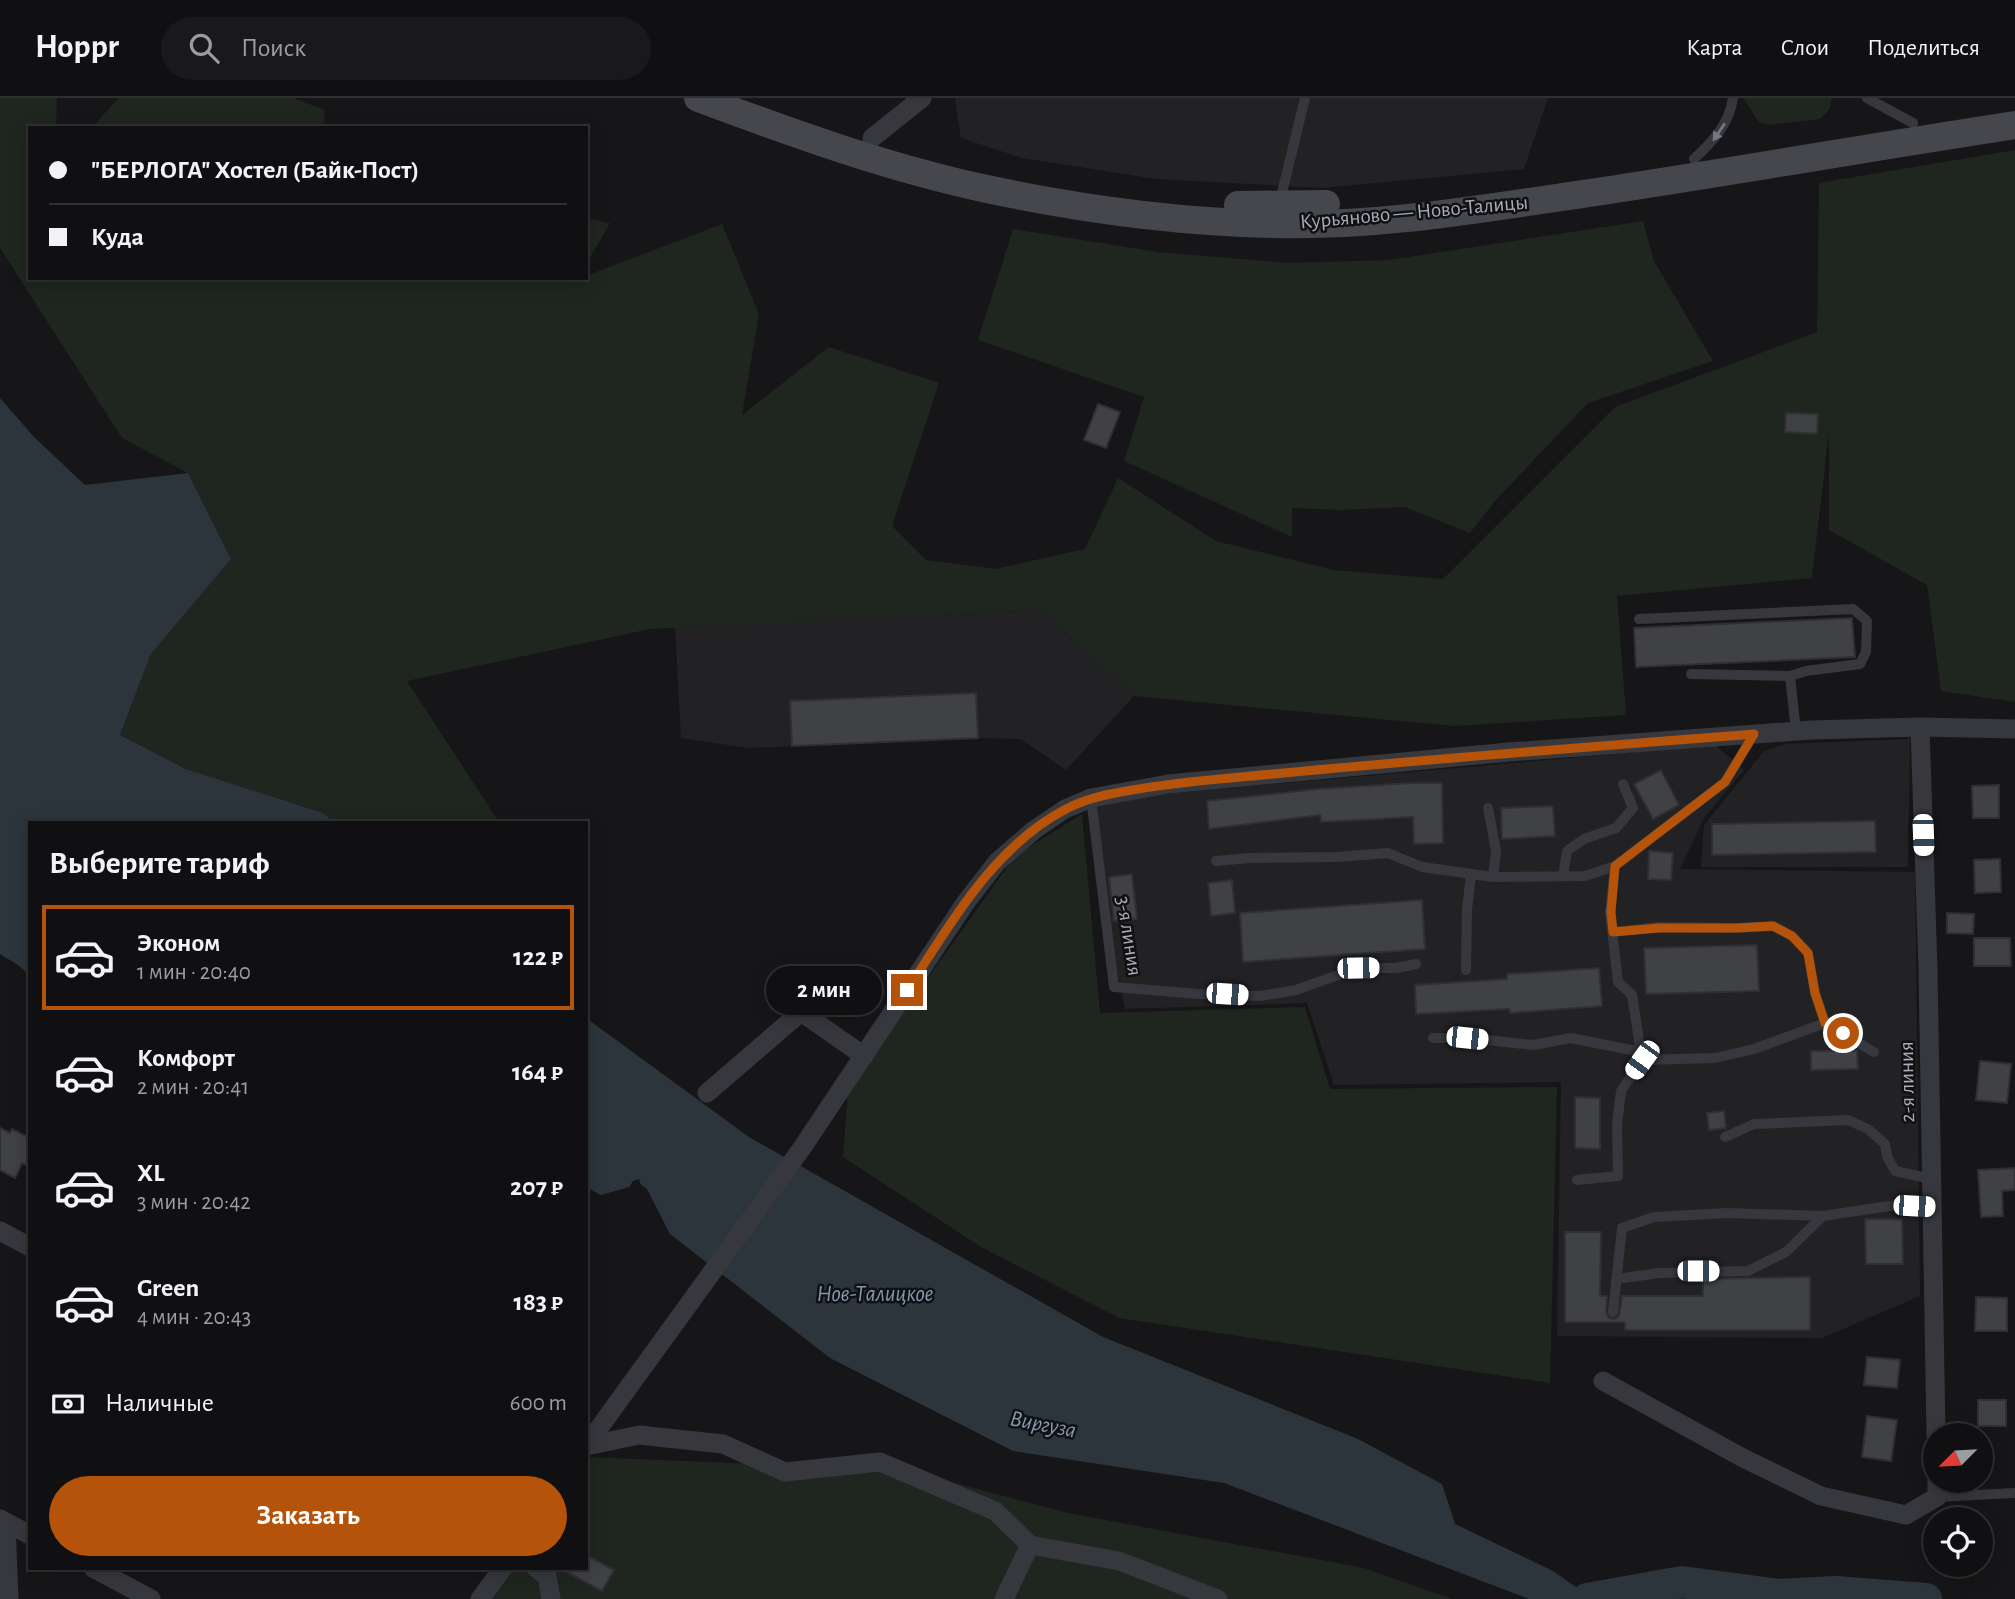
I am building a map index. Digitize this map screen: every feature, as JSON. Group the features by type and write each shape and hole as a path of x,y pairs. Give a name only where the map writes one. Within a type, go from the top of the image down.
{"main road":[{"name":"Курьяново — Ново-Талицы","path":"698,98 867,157 985,188 1084,207 1190,220 1278,225 1361,222 1461,212 2015,125"},
{"name":"Курьяново — Ново-Талицы","path":"752,98 872,138 986,170 1083,188 1188,203 1279,205 1362,204 1456,194 2015,107"}],"street":[{"path":"872,138 922,98"},
{"path":"588,1443 802,1148 966,902 997,862 1034,830 1065,809 1091,798 1168,783 1509,752 1796,731 1920,727 2015,729"},
{"name":"2-я линия","path":"1920,727 1936,1423"},
{"path":"707,1093 801,1012 863,1056"},
{"path":"0,1231 28,1246"},
{"path":"1603,1381 1743,1458 1821,1496 1906,1515 1932,1493"},
{"path":"588,1446 639,1435 723,1444 785,1472 880,1462 995,1511 1030,1545 1119,1561 1218,1599"},
{"path":"3,1520 28,1534"},
{"path":"3,1520 9,1599"},
{"path":"1004,1599 1030,1545"},
{"path":"97,1570 151,1599"},
{"path":"480,1599 502,1570"},
{"path":"539,1570 547,1576 551,1599"}],"lane":[{"path":"1279,205 1305,98"},
{"path":"1694,159 1718,135 1731,110 1733,98"},
{"path":"1867,98 1913,123"},
{"path":"1639,619 1853,609 1867,621 1866,652 1860,664 1806,671 1790,676 1691,674"},
{"path":"1790,676 1796,731"},
{"path":"1216,861 1388,853 1422,867 1493,877 1585,876 1615,866 1725,782 1754,734"},
{"path":"1563,876 1567,851 1584,839 1616,828 1633,808 1623,784"},
{"name":"3-я линия","path":"1091,798 1114,988 1260,996 1296,990 1358,968 1396,968 1416,964"},
{"path":"1488,808 1496,851 1493,877"},
{"path":"1577,1180 1618,1176 1617,1125 1621,1091 1642,1056 1632,995 1618,982 1611,912 1615,866"},
{"path":"1466,970 1467,910 1471,874"},
{"path":"1613,932 1659,928 1773,926 1792,936 1808,953 1815,993 1825,1023 1874,1052"},
{"path":"1433,1038 1467,1038 1533,1045 1571,1038 1642,1056 1715,1058 1754,1049 1825,1023"},
{"path":"1725,1136 1754,1124 1848,1120 1868,1129 1885,1144 1887,1156 1895,1171 1932,1179"},
{"path":"1613,1312 1622,1228 1654,1217 1727,1213 1823,1216 1896,1205 1932,1206"},
{"path":"1616,1279 1659,1273 1748,1271 1786,1252 1823,1216"},
{"path":"1993,1492 2015,1493"}],"shaded area":[{"path":"0,98 57,98 56,126 28,126 28,280 588,280 588,275 722,224 759,314 742,415 829,347 939,383 892,526 926,560 995,569 1085,549 1118,478 1216,541 1334,570 1443,579 1615,407 1817,332 1819,183 2015,150 2015,702 1941,691 1927,585 1829,530 1829,432 1812,578 1617,596 1626,715 1454,726 1134,696 1040,610 650,629 407,681 498,821 333,821 323,813 186,769 120,735 151,654 231,559 188,473 122,438 0,248"},
{"path":"119,98 293,98 325,110 323,126 93,126"},
{"path":"955,98 1548,98 1524,169 1322,188 1156,179 1022,158 961,138"},
{"path":"1743,98 1832,98 1830,109 1820,119 1768,125 1759,122"},
{"path":"588,218 610,223 588,262"},
{"path":"1643,221 1654,261 1713,361 1588,403 1495,501 1470,533 1405,507 1340,510 1292,508 1292,537 1124,461 1144,397 978,340 1013,229 1158,252 1289,263 1389,260"},
{"path":"1040,610 1134,696 1066,770 1021,739 978,738 748,748 681,738 675,627"},
{"path":"1910,739 1908,867 1701,867 1704,825 1764,751 1785,744"},
{"path":"1715,745 1744,770 1704,818 1680,869 1915,872 1920,1296 1822,1338 1557,1336 1561,1082 1334,1085 1307,1003 1125,1009 1116,968 1094,800"},
{"path":"1082,814 1100,1013 1305,1007 1330,1089 1557,1087 1550,1383 1119,1318 981,1247 843,1157 848,1090 1015,856"},
{"path":"588,1457 905,1470 1068,1513 1364,1568 1452,1599 486,1599 506,1570 588,1570"},
{"path":"1682,1582 1778,1595 1835,1592 1926,1599 1577,1599 1580,1590 1610,1593"}],"water":[{"path":"0,398 34,437 85,485 188,473 231,559 151,654 120,735 186,769 323,813 333,821 28,821 28,974 0,954"},
{"name":"Нов-Талицкое","path":"588,1019 749,1137 1103,1337 1358,1439 1442,1484 1455,1524 1553,1571 1580,1590 1577,1599 1529,1599 1224,1483 1013,1451 830,1358 670,1234 639,1179 633,1181 629,1187 601,1195 588,1188"}],"building":[{"path":"1098,404 1120,412 1106,448 1084,440"},
{"path":"1786,413 1818,414 1817,434 1785,432"},
{"path":"1852,618 1855,657 1636,667 1634,628"},
{"path":"976,693 978,738 792,746 790,701"},
{"path":"1661,770 1679,805 1653,819 1634,784"},
{"path":"1442,783 1443,843 1414,844 1413,817 1321,822 1320,815 1209,829 1207,801 1318,789"},
{"path":"1999,785 1999,818 1973,818 1972,786"},
{"path":"1553,806 1555,836 1502,839 1501,808"},
{"path":"1875,821 1876,852 1712,855 1712,824"},
{"path":"1649,851 1673,853 1671,880 1648,879"},
{"path":"2000,859 2001,892 1975,893 1974,860"},
{"path":"1132,874 1137,919 1114,921 1109,877"},
{"path":"1232,880 1235,913 1211,916 1208,883"},
{"path":"1422,900 1425,949 1243,962 1240,913"},
{"path":"1947,913 1974,914 1973,934 1947,933"},
{"path":"1974,938 2010,938 2011,966 1974,966"},
{"path":"1757,945 1759,991 1646,994 1644,948"},
{"path":"1599,968 1602,1006 1510,1013 1509,1009 1416,1014 1415,985 1507,979 1507,974"},
{"path":"1811,1051 1857,1051 1858,1069 1811,1070"},
{"path":"1980,1061 2011,1064 2007,1103 1976,1100"},
{"path":"1575,1097 1600,1098 1600,1149 1575,1148"},
{"path":"1724,1111 1726,1128 1709,1130 1707,1113"},
{"path":"0,1128 10,1133 12,1129 28,1137 28,1166 22,1163 15,1178 0,1170"},
{"path":"2015,1168 2015,1190 2002,1191 2003,1216 1981,1217 1978,1170"},
{"path":"1865,1219 1902,1219 1903,1264 1866,1264"},
{"path":"1565,1232 1601,1232 1600,1296 1607,1296 1606,1312 1609,1318 1615,1319 1619,1316 1622,1296 1703,1296 1703,1279 1810,1277 1810,1330 1625,1330 1625,1322 1565,1322"},
{"path":"1976,1297 2007,1298 2007,1331 1975,1331"},
{"path":"1867,1357 1900,1360 1897,1388 1864,1385"},
{"path":"1978,1400 2006,1400 2006,1426 1978,1423"},
{"path":"1867,1416 1897,1420 1891,1461 1862,1457"},
{"path":"588,1556 614,1570 602,1591 563,1570 588,1570"}],"waterway":[{"name":"Виргуза","path":"1587,1599 1682,1582 1778,1595 1835,1592 1926,1599"}],"route":[{"path":"907,990 966,902 997,862 1034,830 1065,809 1091,798 1168,783 1509,752 1754,734 1725,782 1615,866 1611,912 1613,932 1659,928 1773,926 1792,936 1808,953 1815,993 1825,1023 1843,1033"}]}
